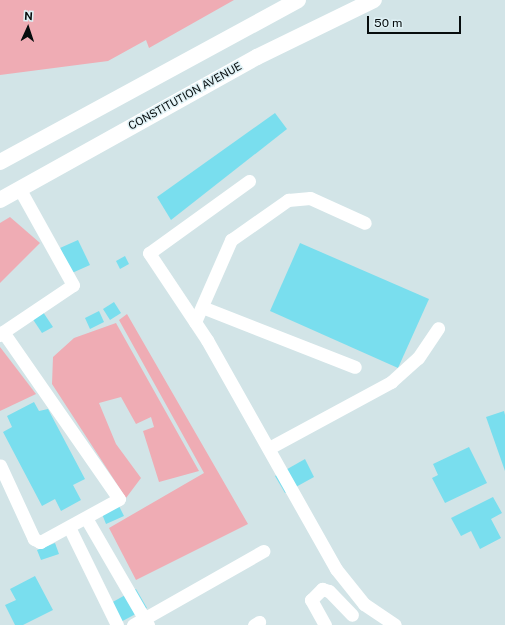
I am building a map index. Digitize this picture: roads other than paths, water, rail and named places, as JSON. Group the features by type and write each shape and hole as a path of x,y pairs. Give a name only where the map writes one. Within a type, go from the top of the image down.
{"main road":[{"path":"0,162 298,0"},
{"name":"CONSTITUTION AVENUE","path":"0,200 256,57 374,0"}],"street":[{"path":"249,181 149,253 207,340 336,569 364,604 395,625"},
{"path":"0,464 34,539 40,542 119,499 1,334 73,285 20,188"},
{"path":"195,322 231,240 288,200 310,198 365,223"},
{"path":"202,307 355,367"},
{"path":"269,448 391,382 418,358 438,328"},
{"path":"86,518 147,622"},
{"path":"70,527 117,625"},
{"path":"133,625 147,622 263,551"},
{"path":"325,625 311,600 322,589 329,591 355,620 364,604"}]}
